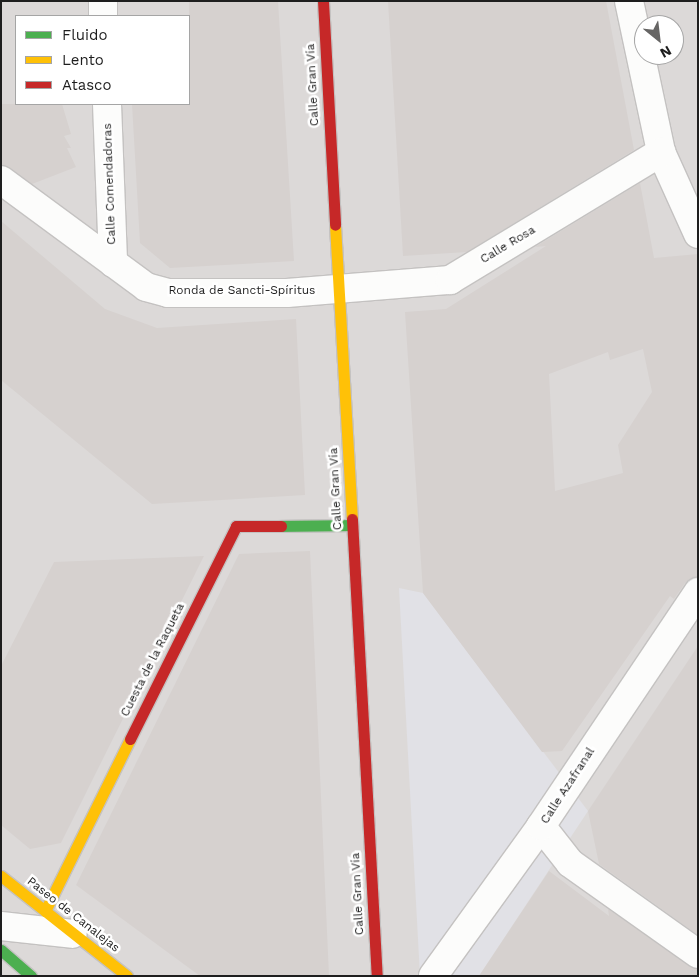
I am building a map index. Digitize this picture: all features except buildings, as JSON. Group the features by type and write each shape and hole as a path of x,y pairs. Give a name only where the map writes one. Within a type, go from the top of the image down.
{"main road":[{"name":"Calle Gran Vía","path":"323,1 377,976"},
{"name":"Cuesta de la Raqueta","path":"45,911 236,526 352,525"},
{"name":"Paseo de Canalejas","path":"1,876 127,976"},
{"path":"1,950 31,976"}],"street":[{"path":"103,1 104,15"},
{"path":"629,1 649,108 661,152 698,234"},
{"name":"Calle Comendadoras","path":"107,105 113,263"},
{"name":"Calle Rosa","path":"338,291 450,280 661,152"},
{"name":"Ronda de Sancti-Spíritus","path":"1,180 146,287 168,293 338,291"},
{"name":"Calle Azafranal","path":"433,976 541,826 698,592"},
{"path":"541,826 570,863 698,954"},
{"path":"1,926 74,934"}],"shaded area":[{"path":"1,1 698,1 698,976 1,976"},
{"path":"399,588 423,593 588,811 479,976 420,976"}],"traffic: fast":[{"path":"281,526 352,525"},
{"path":"1,950 31,976"}],"traffic: slow":[{"path":"335,225 352,519"},
{"path":"45,911 130,739"},
{"path":"1,876 127,976"}],"traffic: jam":[{"path":"323,1 335,225"},
{"path":"352,519 377,976"},
{"path":"130,739 236,526 281,526"}]}
